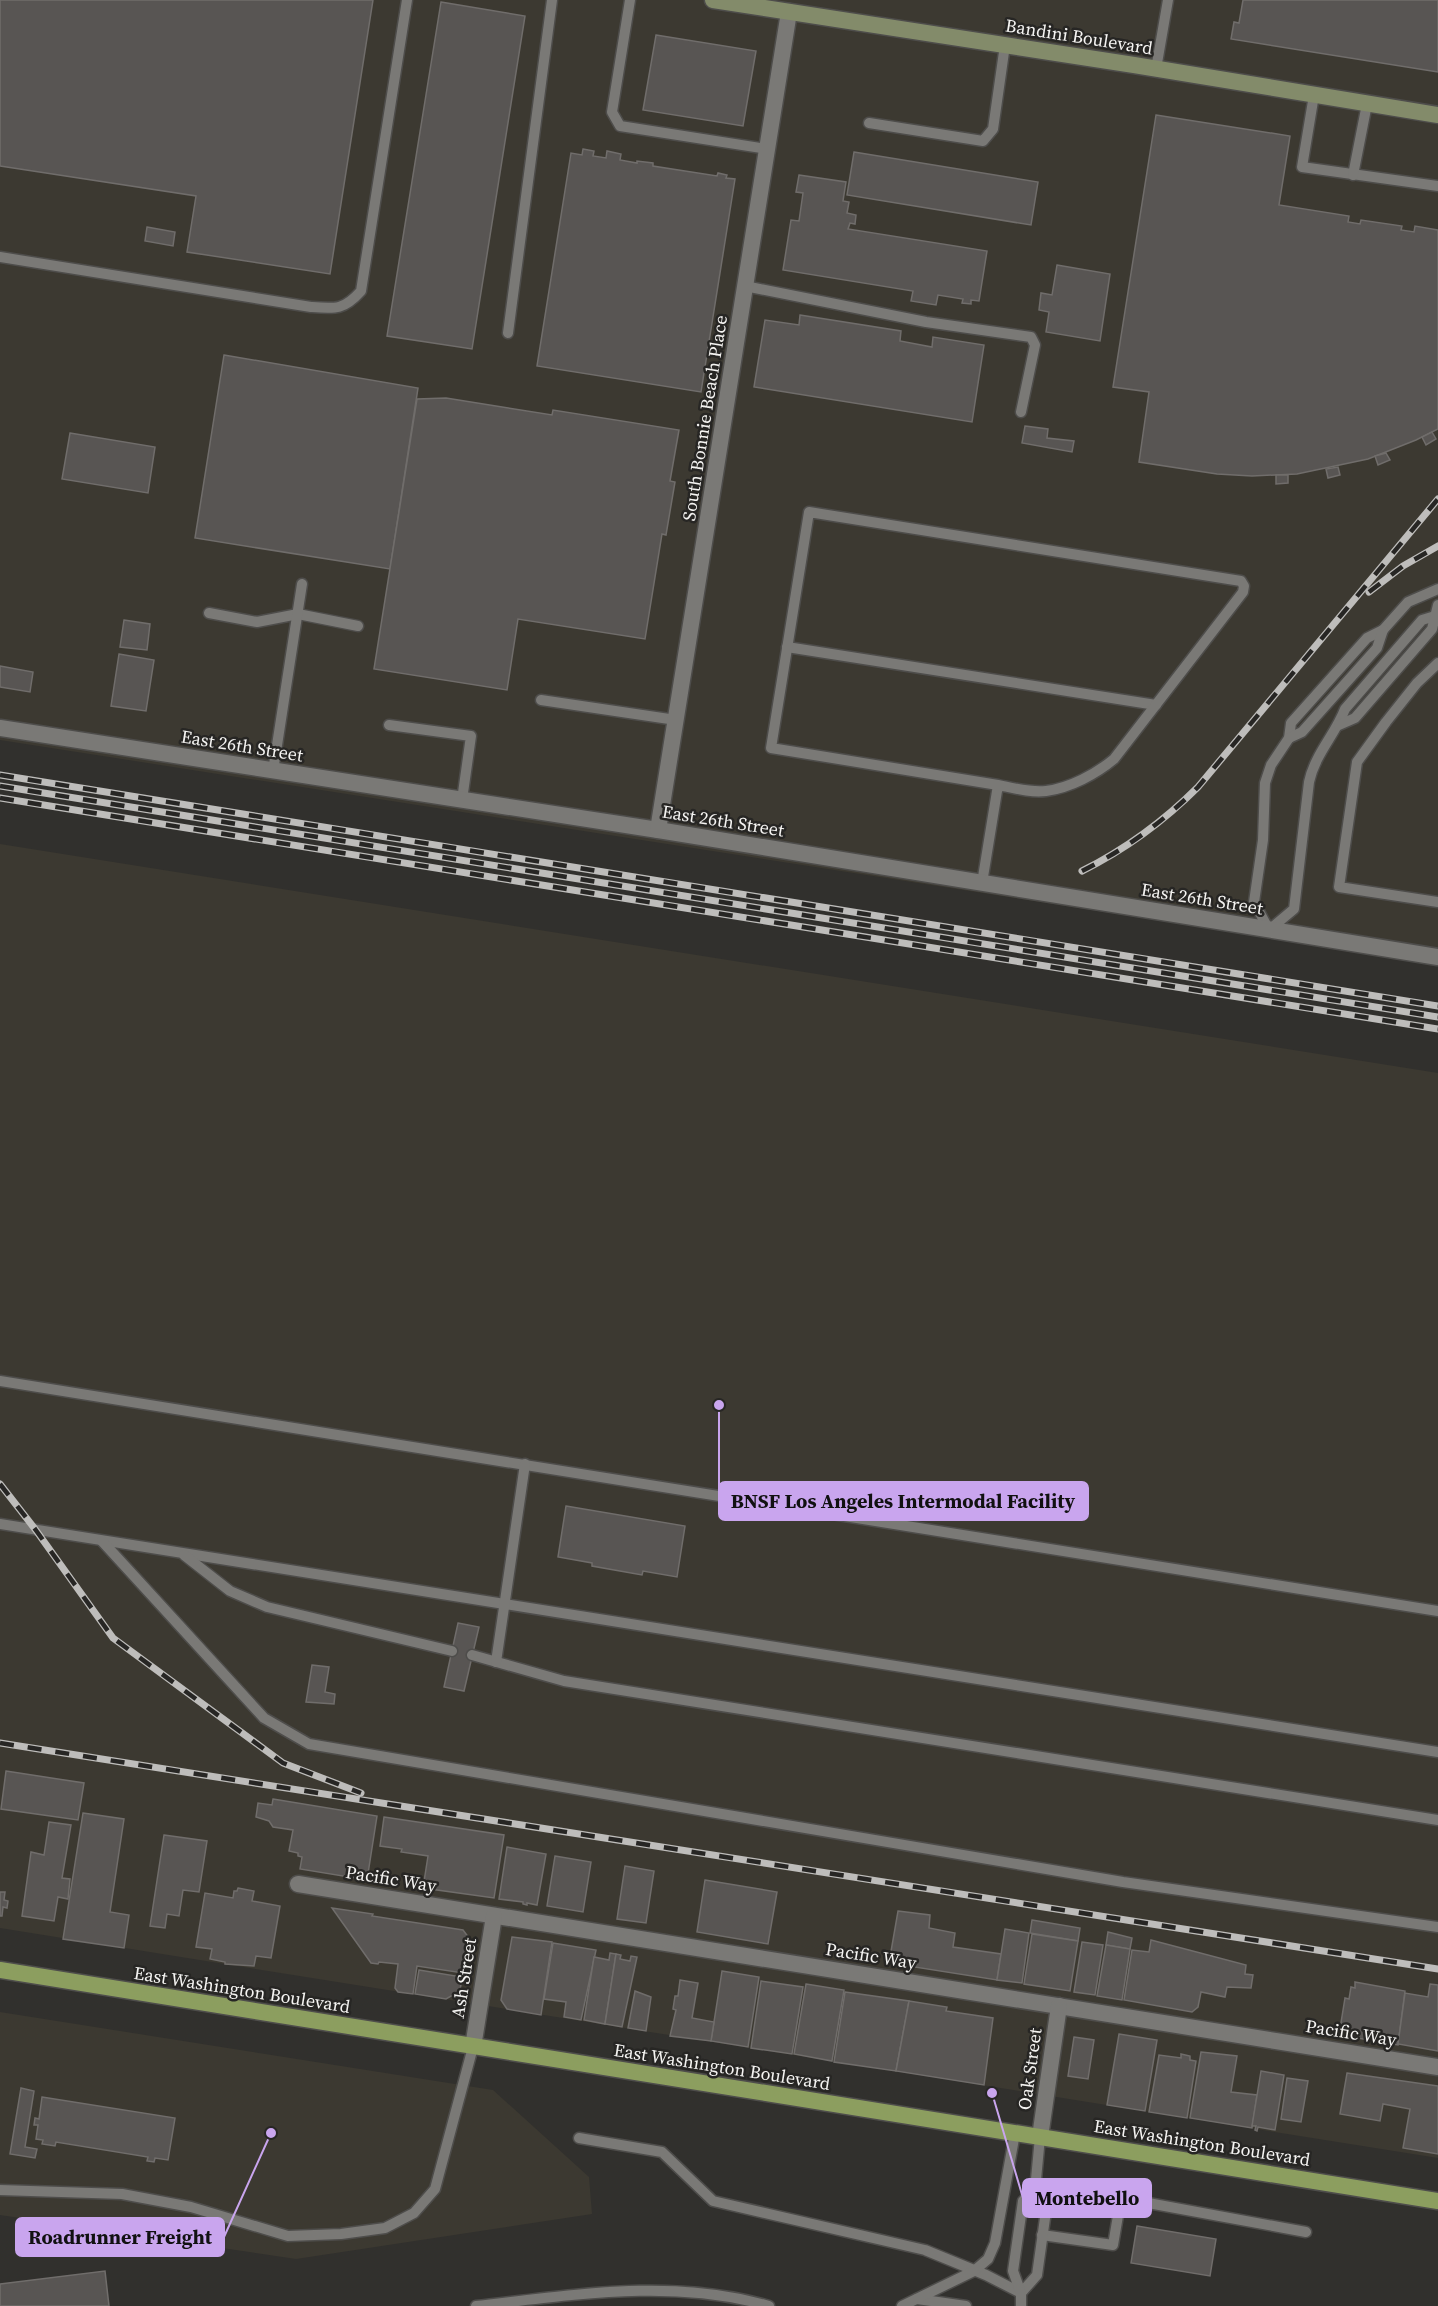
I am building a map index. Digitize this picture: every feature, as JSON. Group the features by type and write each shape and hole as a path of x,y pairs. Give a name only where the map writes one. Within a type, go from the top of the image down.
{"main road":[{"name":"Bandini Boulevard","path":"713,0 1438,115"},
{"name":"East Washington Boulevard","path":"0,1970 1438,2201"}],"street":[{"name":"South Bonnie Beach Place","path":"658,830 789,12"},
{"name":"East 26th Street","path":"0,728 658,830 1438,957"},
{"name":"Pacific Way","path":"298,1884 1438,2067"},
{"name":"Ash Street","path":"473,2047 494,1916"},
{"name":"Oak Street","path":"1040,2137 1059,2006"}],"lane":[{"path":"0,257 311,306 334,309 350,304 361,291 406,0"},
{"path":"508,333 552,0"},
{"path":"630,0 612,112 620,126 767,149"},
{"path":"1156,69 1168,0"},
{"path":"869,123 982,141 993,129 1005,45"},
{"path":"1314,95 1302,167 1438,186"},
{"path":"1353,174 1367,104"},
{"path":"745,286 926,322 1031,338 1035,345 1021,412"},
{"path":"809,512 1241,581 1244,586 1243,592 1114,759 1100,771 1082,780 1045,792 771,748 787,647 809,512"},
{"path":"273,771 302,584"},
{"path":"1437,610 1432,629 1370,702 1355,717 1339,724 1312,767 1294,909 1269,930 1254,902 1263,840 1265,783 1271,765 1288,738 1302,732 1377,648 1383,630 1408,602 1438,589"},
{"path":"209,613 257,622 298,614 358,626"},
{"path":"787,647 1156,705"},
{"path":"1438,663 1417,683 1358,762 1339,886 1438,902"},
{"path":"541,700 676,720"},
{"path":"389,725 471,736 462,800"},
{"path":"982,883 998,785"},
{"path":"0,1380 1438,1611"},
{"path":"496,1662 525,1464"},
{"path":"0,1524 1438,1752"},
{"path":"102,1541 264,1718 309,1744 1124,1882 1438,1927"},
{"path":"181,1553 230,1591 267,1607 452,1651"},
{"path":"472,1655 564,1681 1438,1820"},
{"path":"0,2190 122,2194 190,2207 288,2236 341,2234 385,2228 414,2212 435,2189 473,2047"},
{"path":"902,2306 974,2271 988,2259 995,2243 1015,2133"},
{"path":"1021,2306 1021,2293 1013,2271 1023,2201 1035,2190 1040,2137"},
{"path":"579,2138 662,2152 713,2201 925,2250 1021,2293"},
{"path":"1021,2293 1036,2275 1047,2204 1035,2190"},
{"path":"1042,2235 1113,2245 1121,2199 1306,2232"},
{"path":"476,2306 603,2292 653,2290 702,2292 769,2306"},
{"path":"917,2299 966,2306"}],"shaded area":[{"path":"0,0 1438,0 1438,964 0,740"},
{"path":"0,844 1438,1073 1438,2158 0,1928"},
{"path":"0,2012 493,2090 589,2177 592,2214 296,2259 0,2215"}],"building":[{"path":"0,0 373,0 330,274 187,252 196,196 0,166"},
{"path":"1243,0 1438,0 1438,72 1231,39 1234,22 1239,23"},
{"path":"441,2 525,16 472,349 387,336"},
{"path":"656,35 756,51 743,126 643,110"},
{"path":"1156,115 1290,136 1279,205 1349,216 1348,222 1360,224 1361,220 1402,226 1401,230 1414,232 1415,226 1438,230 1438,429 1368,459 1297,474 1252,476 1217,474 1139,462 1149,392 1113,387"},
{"path":"583,149 594,151 593,156 606,158 607,151 621,154 620,160 653,163 653,166 717,176 718,173 727,175 726,178 735,179 701,392 537,366 571,153 582,155"},
{"path":"854,152 1038,182 1031,225 847,195"},
{"path":"799,175 846,182 843,201 849,202 847,213 856,215 855,224 850,223 848,229 987,251 979,301 971,300 971,304 962,303 963,299 938,295 936,305 911,301 913,291 783,270 791,220 799,221 803,193 796,192"},
{"path":"147,227 175,232 173,246 145,241"},
{"path":"1057,265 1110,274 1100,341 1046,332 1049,312 1039,310 1041,293 1052,295"},
{"path":"800,315 901,331 900,341 932,347 933,337 984,345 972,422 754,387 765,320 799,325"},
{"path":"224,355 418,388 390,569 195,538"},
{"path":"446,398 552,415 553,410 679,430 670,481 675,482 666,535 662,534 645,639 518,619 507,690 374,669 417,399"},
{"path":"1025,426 1048,429 1047,438 1074,441 1072,452 1022,443"},
{"path":"1432,432 1436,439 1426,445 1422,437"},
{"path":"70,433 155,447 148,493 62,479"},
{"path":"1386,453 1390,460 1378,465 1375,456"},
{"path":"1338,467 1340,475 1328,478 1326,469"},
{"path":"1276,475 1288,475 1288,483 1276,484"},
{"path":"124,620 150,624 147,650 120,647"},
{"path":"119,654 154,660 146,711 111,706"},
{"path":"0,666 33,672 30,692 0,687"},
{"path":"566,1506 685,1526 677,1577 643,1571 642,1575 558,1557"},
{"path":"458,1623 479,1627 464,1691 444,1687"},
{"path":"312,1665 329,1667 325,1692 335,1694 334,1704 306,1702"},
{"path":"6,1771 84,1783 78,1820 1,1809"},
{"path":"273,1799 377,1816 367,1880 300,1869 302,1857 298,1856 298,1853 289,1851 293,1830 273,1827 269,1821 256,1817 258,1803 272,1805"},
{"path":"83,1813 124,1819 110,1912 129,1915 124,1948 63,1939"},
{"path":"384,1817 504,1835 494,1898 423,1888 428,1856 380,1846"},
{"path":"49,1822 71,1825 62,1878 70,1879 68,1899 58,1897 54,1921 22,1916 31,1852 44,1855"},
{"path":"164,1835 207,1841 199,1892 183,1890 179,1916 167,1914 165,1928 150,1926"},
{"path":"507,1847 546,1854 537,1905 499,1899"},
{"path":"555,1856 591,1862 583,1912 547,1906"},
{"path":"625,1866 654,1871 646,1923 617,1919"},
{"path":"705,1880 777,1892 768,1944 697,1932"},
{"path":"238,1888 254,1891 252,1901 280,1906 271,1958 256,1956 254,1966 225,1964 225,1962 210,1959 212,1949 196,1947 205,1893 233,1898 234,1891"},
{"path":"0,1892 5,1892 4,1900 8,1901 7,1908 3,1907 2,1916 0,1916"},
{"path":"332,1908 463,1930 469,1938 463,1973 417,1966 413,1994 398,1992 395,1988 398,1964 371,1963"},
{"path":"898,1911 930,1915 929,1928 955,1933 953,1947 1001,1954 997,1980 889,1963"},
{"path":"1032,1920 1080,1928 1078,1941 1030,1933"},
{"path":"1005,1929 1029,1933 1022,1983 997,1980"},
{"path":"1108,1932 1132,1938 1130,1949 1106,1945"},
{"path":"1032,1934 1078,1941 1070,1991 1024,1984"},
{"path":"512,1937 552,1942 541,2015 507,2009 501,2000"},
{"path":"1151,1940 1246,1965 1245,1974 1253,1975 1251,1988 1227,1987 1225,1997 1201,1992 1198,2007 1192,2012 1124,2000 1132,1950 1149,1952"},
{"path":"1082,1942 1103,1945 1095,1995 1074,1992"},
{"path":"553,1943 596,1950 581,2020 564,2017 566,2002 544,1999"},
{"path":"1106,1945 1130,1949 1122,2000 1097,1996"},
{"path":"610,1953 616,1954 605,2024 584,2020 594,1957 609,1960"},
{"path":"616,1954 621,1955 620,1959 630,1961 631,1956 637,1957 622,2027 605,2024"},
{"path":"419,1970 462,1977 460,1991 446,1999 415,1994"},
{"path":"722,1971 759,1977 748,2047 711,2041"},
{"path":"680,1980 698,1983 692,2018 714,2022 711,2041 670,2036 676,2010 673,2009 675,1996 678,1996"},
{"path":"761,1981 803,1987 792,2054 751,2048"},
{"path":"1355,1982 1405,1991 1398,2045 1339,2035 1345,1998 1349,1999 1351,1987 1355,1988"},
{"path":"806,1984 844,1990 832,2061 794,2054"},
{"path":"1430,1984 1438,1985 1438,2051 1398,2044 1405,1993 1428,1997"},
{"path":"635,1991 651,1997 646,2031 628,2028"},
{"path":"845,1992 909,2001 896,2071 834,2062"},
{"path":"909,2001 947,2007 946,2011 993,2018 984,2085 896,2071"},
{"path":"1119,2034 1157,2040 1145,2111 1107,2105"},
{"path":"1074,2037 1094,2040 1088,2079 1068,2076"},
{"path":"1201,2052 1237,2056 1231,2092 1257,2095 1252,2128 1190,2118"},
{"path":"1181,2054 1190,2056 1190,2060 1196,2061 1187,2118 1149,2112 1159,2055 1181,2058"},
{"path":"1261,2071 1284,2075 1275,2130 1258,2127 1257,2131 1256,2126 1252,2126"},
{"path":"1347,2073 1438,2086 1438,2154 1403,2148 1410,2109 1383,2104 1380,2121 1340,2114"},
{"path":"1287,2078 1308,2081 1301,2122 1281,2119"},
{"path":"21,2088 34,2091 25,2147 37,2149 35,2158 10,2154"},
{"path":"42,2097 175,2118 168,2160 155,2158 154,2162 147,2161 148,2157 56,2142 55,2146 42,2144 43,2140 36,2139 38,2125 34,2125 35,2118 39,2119"},
{"path":"1137,2226 1216,2239 1210,2276 1131,2263"},
{"path":"105,2271 109,2306 0,2306 0,2284"}],"railway":[{"path":"1082,871 1114,854 1143,834 1198,787 1438,499"},
{"path":"1369,592 1403,566 1438,546"},
{"path":"0,775 1438,1006"},
{"path":"0,786 1438,1017"},
{"path":"0,798 1438,1029"},
{"path":"0,1484 113,1638 283,1763 361,1793"},
{"path":"0,1743 1438,1969"}],"place":[{"name":"BNSF Los Angeles Intermodal Facility","path":"719,1405"},
{"name":"Montebello","path":"992,2093"},
{"name":"Roadrunner Freight","path":"271,2133"}]}
